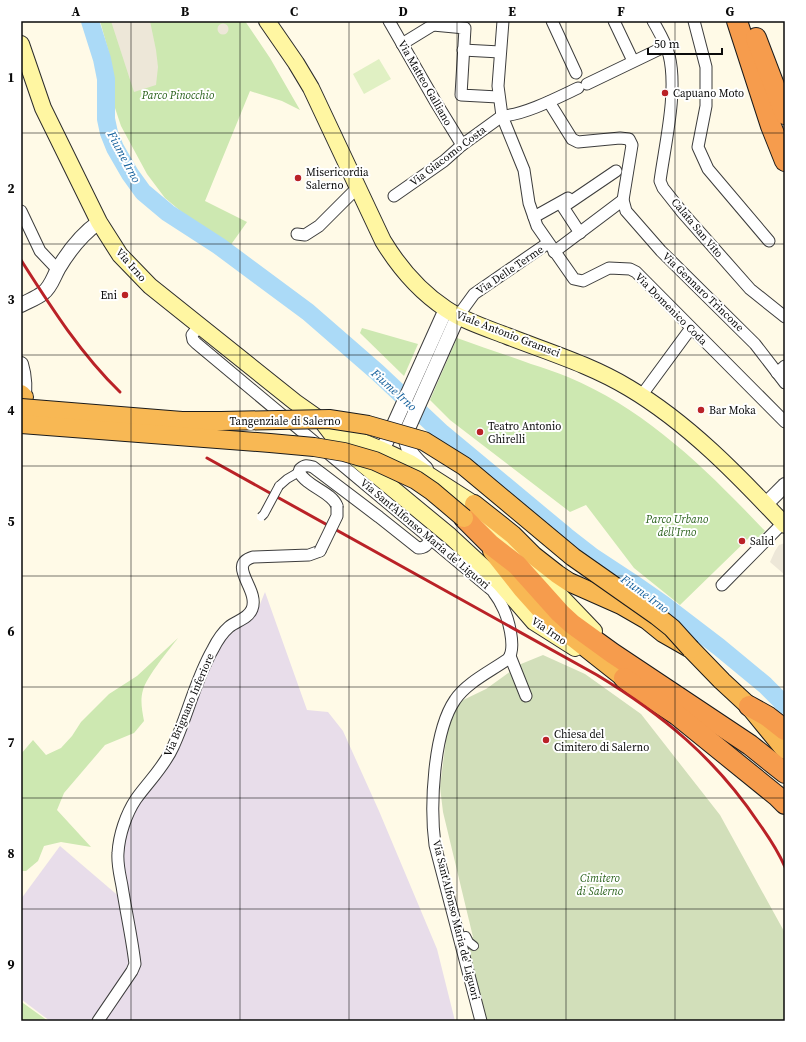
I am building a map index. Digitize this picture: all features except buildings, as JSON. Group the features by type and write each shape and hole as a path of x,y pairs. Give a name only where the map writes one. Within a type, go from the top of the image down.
{"highway":[{"path":"746,28 785,114"},
{"path":"746,28 771,126 785,161"},
{"name":"Tangenziale di Salerno","path":"22,400 182,421 329,419 368,424 424,441 464,466 573,557 657,616 672,628 691,649"},
{"name":"Tangenziale di Salerno","path":"21,424 270,443 314,447 344,452 395,469 469,511"},
{"path":"469,511 498,522 534,556 569,582 621,605 647,620 663,633 691,649 747,704 785,750"},
{"path":"469,511 536,606 555,624 641,691 677,716 785,804"},
{"path":"469,511 491,545 517,565 560,613 572,624 612,653 750,745 785,773"},
{"path":"747,704 768,716 785,730"}],"main road":[{"name":"Viale Antonio Gramsci","path":"267,21 311,88 380,235 395,261 410,279 429,296 452,313 488,329 569,358 612,378 641,396 677,421 699,440 784,524"},
{"name":"Via Irno","path":"21,44 43,108 99,222 120,255 133,270 150,286 295,402 322,421 365,443 410,463 444,486 469,511 526,560 589,628 616,649 761,747 785,768"},
{"name":"Via Irno","path":"322,421 341,446 450,536 495,578 534,622 624,678 653,693 747,760 785,792"},
{"path":"423,514 420,505 424,491 436,484 444,486"}],"street":[{"name":"Via Matteo Galliano","path":"389,21 462,145"},
{"name":"Via Domenico Coda","path":"503,21 498,86 498,97 502,116 524,170 529,203 537,226 551,247 574,279 583,281 610,268 630,269 636,272 785,422"},
{"path":"552,21 576,73"},
{"path":"614,21 633,62"},
{"name":"Calata San Vito","path":"653,21 666,46 669,56 672,91 660,181 663,188 682,212 750,289 785,317"},
{"path":"694,21 706,67 706,106 698,147 708,168 770,241"},
{"path":"402,44 433,23 465,28 461,95 498,97"},
{"path":"502,116 510,116 549,102 666,46"},
{"path":"463,50 500,52"},
{"path":"549,102 572,139 578,142 620,138 629,139 632,145 623,200"},
{"name":"Via Giacomo Costa","path":"394,196 444,161 462,145 502,116"},
{"path":"534,217 611,172 563,207 580,233"},
{"path":"297,234 305,235 319,226 357,188"},
{"name":"Via Delle Terme","path":"452,313 480,289 551,247 580,233 623,200"},
{"name":"Via Gennaro Trincone","path":"623,200 626,211 661,251 781,369 785,384"},
{"path":"21,211 40,251 58,270"},
{"path":"21,305 43,294 50,287 58,270 78,242 88,230 99,222"},
{"path":"384,482 379,474 377,464 382,450 438,326 452,313"},
{"path":"444,486 418,461 408,449 406,439 408,428 450,334 452,313"},
{"name":"Via Sant'Alfonso Maria de' Liguori","path":"200,325 192,335 193,340 196,343 277,410 294,426 343,464 493,591 508,620 512,649 510,656 466,688 455,700 443,724 435,764 433,820 435,845 481,1021"},
{"path":"641,396 691,328"},
{"path":"21,364 24,372 21,415"},
{"path":"365,443 381,439 392,428"},
{"path":"258,517 264,514 279,486 287,479 300,472 300,468 308,465 313,467 418,548 425,546 428,543 429,538"},
{"name":"Via Brignano Inferiore","path":"98,1021 132,971 135,964 117,860 121,832 135,800 162,766 170,753 190,706 201,673 213,648 229,627 240,621 251,610 254,597 243,573 243,563 253,556 309,555 320,551 337,516 337,506 334,500 305,480 300,472"},
{"path":"765,505 785,485"},
{"name":"Viale Antonio Gramsci","path":"722,585 784,524"},
{"path":"510,656 526,696"},
{"path":"460,937 466,936 469,942 474,946"}],"shaded area":[{"path":"111,21 150,21 158,67 156,85 134,92"},
{"path":"221,24 225,24 227,25 227,33 221,34 218,31 218,27"},
{"path":"785,543 785,575 770,562 779,545"},
{"path":"265,592 307,710 328,712 343,731 379,811 437,949 455,1021 99,1021 138,966 122,866 124,837 136,806 164,772 200,691 219,643 256,614"},
{"path":"60,846 122,899 129,965 110,995 90,1021 50,1021 21,999 21,899"}],"green space":[{"name":"Parco Pinocchio","path":"100,21 245,21 270,58 300,110 282,101 250,91 205,201 247,222 230,246 209,235 165,198 147,174 121,126 114,105 109,53"},
{"path":"379,59 391,79 364,94 353,74"},
{"path":"362,328 418,344 404,376 360,333"},
{"name":"Parco Urbano dell'Irno","path":"457,338 568,377 624,406 650,424 698,464 765,531 757,539 752,535 680,605 634,568 586,505 570,512 450,420 430,400"},
{"path":"178,638 145,684 141,701 144,721 134,733 105,745 64,793 57,810 91,847 61,842 44,846 38,861 26,871 21,871 21,754 33,740 46,755 61,748 72,736 81,722 109,694 137,676"},
{"name":"Cimitero di Salerno","path":"543,655 585,674 641,714 720,815 785,933 785,1021 486,1021 463,940 473,937 443,812 440,787 447,732 451,715 459,702 486,689 521,664"},
{"path":"21,1001 23,1003 48,1021 21,1021"}],"waterway":[{"name":"Fiume Irno","path":"90,21 102,59 106,79 106,119 109,133 115,148 130,174 143,192 168,213 219,246 308,312 377,372 442,433 566,536 593,557 664,605 719,647 765,685 785,705"}],"railway":[{"path":"21,260 55,312 79,345 105,377 120,392"},
{"path":"207,458 597,675 644,706 666,722 706,758 724,778 741,799 776,849 785,867"}],"place":[{"name":"Capuano Moto","path":"665,93"},
{"name":"Misericordia Salerno","path":"298,178"},
{"name":"Eni","path":"125,295"},
{"name":"Bar Moka","path":"701,410"},
{"name":"Teatro Antonio Ghirelli","path":"480,432"},
{"name":"Salid","path":"742,541"},
{"name":"Chiesa del Cimitero di Salerno","path":"546,740"}]}
